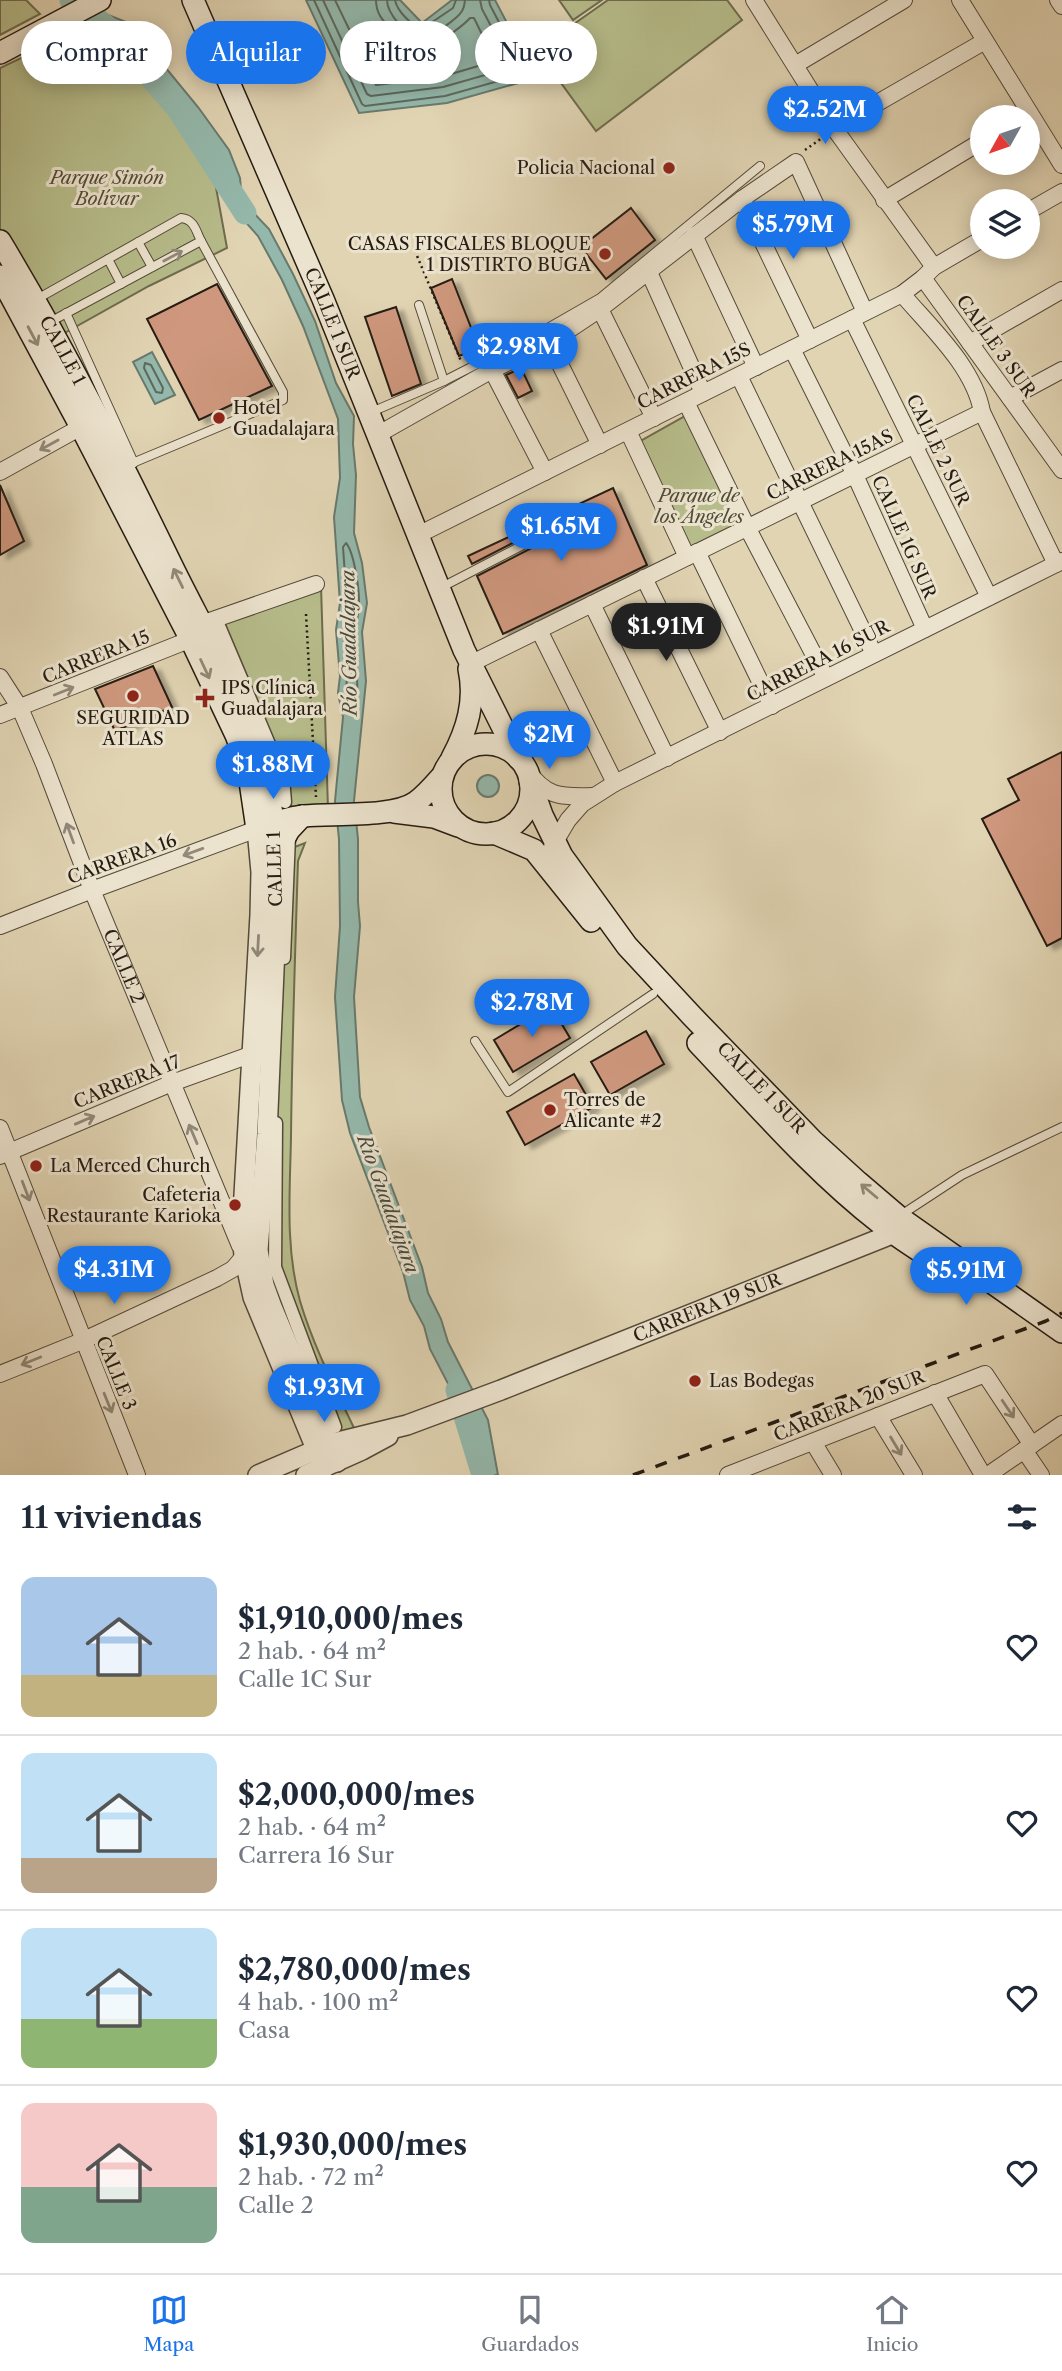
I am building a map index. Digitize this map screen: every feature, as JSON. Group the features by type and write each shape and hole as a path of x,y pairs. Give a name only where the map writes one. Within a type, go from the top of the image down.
{"main road":[{"path":"0,53 48,30 100,0"},
{"name":"CALLE 1 SUR","path":"193,0 318,287 467,659 525,769 556,844 627,946 813,1140 901,1225 1062,1346"},
{"name":"CALLE 1","path":"3,253 35,300 57,318 90,423 129,465 245,717 267,779 291,819"},
{"name":"CALLE 1","path":"0,276 90,423 204,629 248,768 291,819"},
{"name":"CALLE 1 SUR","path":"447,768 464,736 468,719 472,689 467,659"},
{"path":"291,819 404,808 417,802 460,752 485,744 508,750 525,769 531,793 527,807 519,819 508,828 494,833 477,833 434,817 388,811"},
{"path":"447,768 441,786 443,802 448,814 466,830"},
{"path":"267,779 274,799 291,819"},
{"path":"276,854 291,819"},
{"name":"CALLE 1 SUR","path":"494,833 534,850 653,994 811,1161 846,1194 901,1225 1062,1332"}],"street":[{"name":"CALLE 3 SUR","path":"755,0 832,130 884,200 970,343 1062,470"},
{"path":"795,65 904,0"},
{"path":"960,0 1020,105"},
{"path":"1058,0 1062,6"},
{"path":"832,130 985,41"},
{"path":"1040,135 1062,165"},
{"path":"884,200 970,148"},
{"path":"377,435 492,370 549,342 600,309 694,234 796,159"},
{"name":"CALLE 2 SUR","path":"796,159 914,445 989,597"},
{"path":"1040,205 1062,192"},
{"path":"742,199 810,340"},
{"path":"694,234 756,367"},
{"name":"CARRERA 15S","path":"416,536 902,294 928,273 970,247"},
{"path":"649,270 703,393"},
{"path":"970,343 1062,290"},
{"path":"902,294 967,373 979,395 982,412 1059,562"},
{"path":"600,309 654,418"},
{"path":"549,342 600,445"},
{"name":"CALLE 1G SUR","path":"792,349 855,475 925,629"},
{"path":"492,370 545,472"},
{"path":"1010,398 1062,370"},
{"path":"738,376 874,654"},
{"path":"686,402 747,527 826,678"},
{"name":"CARRERA 15AS","path":"467,659 539,630 982,412"},
{"path":"0,472 90,423"},
{"path":"628,431 772,706"},
{"name":"CARRERA 16 SUR","path":"556,844 568,820 592,796 615,783 1059,562"},
{"path":"644,578 720,732"},
{"name":"CARRERA 15","path":"0,716 316,584"},
{"path":"592,604 667,758"},
{"path":"204,629 283,778 285,802"},
{"path":"539,630 615,783"},
{"name":"CALLE 2","path":"0,677 20,708 92,890 244,1256 272,1307 325,1454"},
{"path":"525,769 537,785 558,796 592,796"},
{"path":"291,819 277,1100 275,1267 325,1454"},
{"name":"CARRERA 16","path":"0,926 291,819"},
{"name":"CALLE 1","path":"272,1307 264,1285 258,1250 267,1134 262,1051 261,872 291,819"},
{"path":"534,850 541,853 556,844"},
{"name":"CALLE 1","path":"244,1256 242,1230 278,877 276,854"},
{"name":"CARRERA 17","path":"6,1154 172,1083 262,1051"},
{"name":"CALLE 3","path":"0,1128 6,1154 137,1475"},
{"name":"CARRERA 19 SUR","path":"258,1475 325,1454 501,1390 901,1225"},
{"path":"0,1374 82,1341 217,1278 233,1269 244,1256"},
{"name":"CALLE 2","path":"244,1256 253,1297 325,1454"},
{"name":"CARRERA 20 SUR","path":"728,1475 762,1469 813,1442 985,1374 1028,1448"},
{"path":"935,1393 985,1475 1062,1424"},
{"path":"878,1416 914,1475"},
{"path":"813,1442 833,1475"},
{"path":"1028,1448 1041,1475"}],"lane":[{"path":"369,413 444,381 600,298 760,166"},
{"path":"35,300 181,218 193,224 284,392 283,400 129,465 57,318 201,241"},
{"path":"138,242 152,267"},
{"path":"108,260 121,284"},
{"path":"419,306 444,381"},
{"path":"439,588 579,516"},
{"path":"475,1041 508,1092 653,994"},
{"path":"901,1225 962,1175 1062,1127"}],"path":[{"path":"796,159 832,130"},
{"path":"415,251 465,370"},
{"path":"291,819 306,614"}],"green space":[{"path":"0,0 26,0 40,14 21,21 21,24 0,35"},
{"path":"559,0 602,0 573,20"},
{"path":"608,0 727,0 742,20 596,131 562,84 597,84 597,21 578,21"},
{"name":"Parque Simón Bolívar","path":"21,58 21,84 161,84 209,149 227,248 149,286 61,335 0,232 0,68"},
{"name":"Parque de los Ángeles","path":"687,415 742,527 689,552 637,443"},
{"path":"321,586 328,809 303,811 292,807 273,790 202,627"},
{"path":"305,843 298,861 290,1240 295,1281 305,1317 354,1428 335,1434 270,1254 287,850"}],"water":[{"path":"69,0 87,0 108,15 124,21 96,21"},
{"path":"306,0 400,0 420,21 340,21 340,72 326,43 326,21 316,21"},
{"path":"452,0 495,0 506,21 475,21 475,84 515,84 447,103 359,113 345,84 461,84 461,21 425,21"},
{"path":"172,75 229,150 240,178 241,190 250,209 269,229 293,274 315,321 336,383 354,416 354,533 362,563 367,603 362,632 366,681 354,801 358,839 360,926 354,997 360,1097 422,1267 428,1293 441,1319 448,1342 488,1420 498,1475 479,1475 470,1426 430,1349 424,1326 410,1300 403,1272 350,1133 342,1100 335,997 340,926 339,839 335,801 343,717 338,693 340,676 336,630 340,603 334,517 340,478 338,419 303,326 282,280 258,236 241,217 229,193 218,156 165,84 172,84"},
{"path":"152,352 175,395 155,404 133,362"},
{"path":"488,775 496,778 499,786 496,794 488,797 480,794 477,786 480,778"}],"building":[{"path":"631,208 655,240 606,279 581,247"},
{"path":"452,279 479,348 459,356 431,288"},
{"path":"217,284 272,386 199,420 147,319"},
{"path":"396,307 421,384 392,396 365,317"},
{"path":"521,368 532,391 518,398 506,375"},
{"path":"0,485 24,541 0,555"},
{"path":"613,488 647,565 503,634 477,576 582,522 585,514 582,510 576,510 472,564 468,556"},
{"name":"SEGURIDAD ATLAS","path":"153,666 172,707 115,731 95,689"},
{"path":"1062,752 1062,938 1047,946 982,819 1019,800 1008,779"},
{"path":"551,1006 570,1038 513,1072 494,1040"},
{"path":"646,1031 664,1064 610,1095 591,1062"},
{"name":"Torres de Alicante #2","path":"574,1074 593,1107 525,1145 507,1112"}],"waterway":[{"name":"Río Guadalajara","path":"71,0 107,27 178,109 245,213"},
{"name":"Río Guadalajara","path":"457,1390 483,1475"}],"railway":[{"path":"633,1475 1062,1313"}],"place":[{"name":"Policia Nacional","path":"669,168"},
{"name":"CASAS FISCALES BLOQUE 1 DISTIRTO BUGA","path":"605,254"},
{"name":"Hotel Guadalajara","path":"219,418"},
{"name":"SEGURIDAD ATLAS","path":"133,696"},
{"name":"IPS Clínica Guadalajara","path":"205,698"},
{"name":"Torres de Alicante #2","path":"550,1110"},
{"name":"La Merced Church","path":"36,1166"},
{"name":"Cafeteria Restaurante Karioka","path":"235,1205"},
{"name":"Las Bodegas","path":"695,1381"}]}
